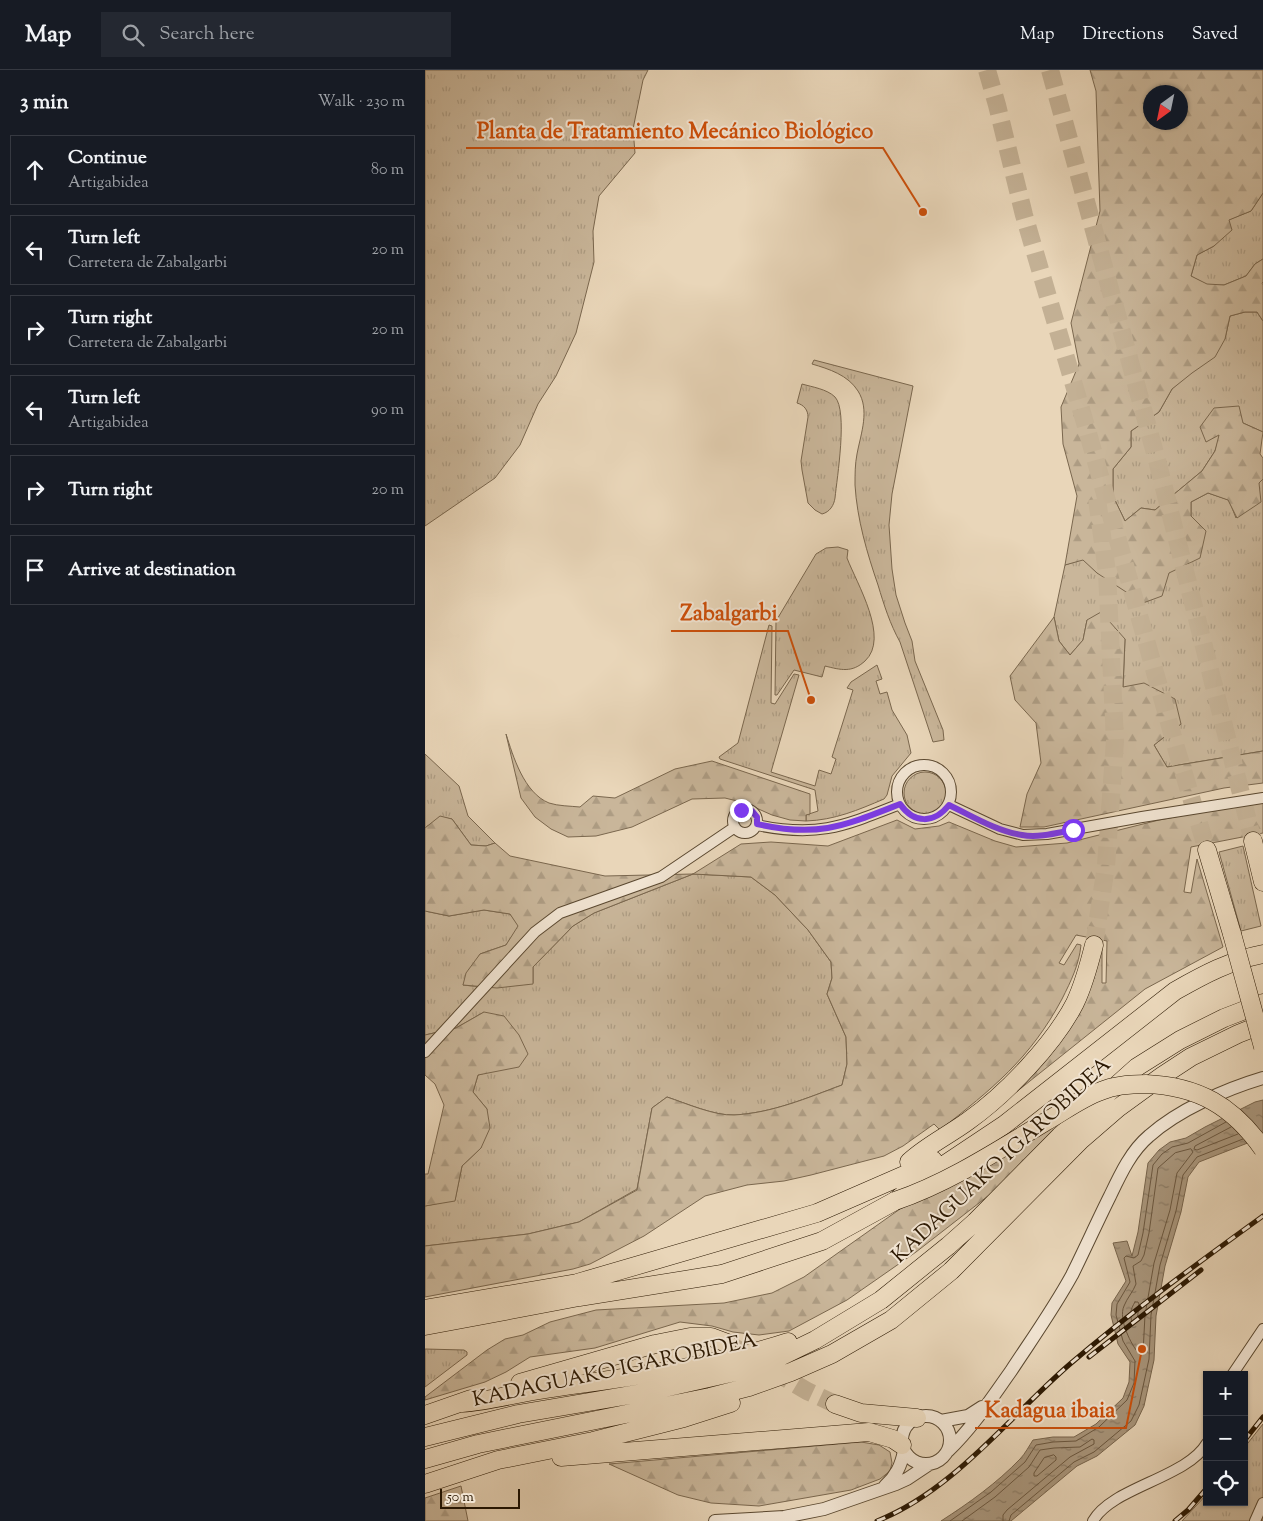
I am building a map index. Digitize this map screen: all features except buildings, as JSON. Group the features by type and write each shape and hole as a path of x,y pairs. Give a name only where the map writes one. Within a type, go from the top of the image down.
{"highway":[{"path":"1253,841 1263,882"},
{"path":"1207,850 1263,1046"},
{"path":"895,1202 923,1179 1004,1125 1173,980 1200,965 1226,954 1263,944"},
{"path":"889,1182 911,1160 970,1120 1021,1074 1050,1040 1074,1004 1087,974 1094,945"},
{"path":"425,1309 577,1283 817,1213 918,1169 979,1130 1131,1017 1204,975 1228,964 1263,954"},
{"name":"KADAGUAKO IGAROBIDEA","path":"425,1437 518,1414 642,1393 744,1370 782,1356 815,1340 881,1300 948,1246 975,1222 1060,1136 1137,1068 1180,1040 1224,1018 1263,1003"},
{"name":"KADAGUAKO IGAROBIDEA","path":"425,1459 478,1444 683,1404 749,1387 791,1372 832,1354 891,1320 951,1271 1081,1140 1118,1108 1191,1057 1263,1024"},
{"path":"425,1326 579,1297 722,1274 822,1241 895,1202 922,1192 1101,1090 1119,1086 1136,1084 1159,1085 1182,1088 1202,1096 1240,1120 1263,1149"},
{"path":"462,1403 482,1402 542,1389 611,1380 729,1359 781,1344 849,1320"},
{"path":"425,1484 498,1460 684,1418 800,1379 870,1343 891,1320"},
{"path":"425,1415 482,1395 655,1344 690,1337 711,1337 727,1343"},
{"path":"835,1404 861,1413 917,1418"},
{"path":"453,1475 471,1476 551,1457 869,1432 893,1439 903,1448"}],"street":[{"path":"924,764 936,768 948,778 951,787 949,805 944,812 937,816 929,819 920,819 905,811 900,804 897,796 897,786 907,771 915,766 924,764"},
{"path":"949,805 1000,829 1023,836 1047,834 1263,798"},
{"path":"757,824 781,830 828,830 852,823 900,804"},
{"path":"745,809 755,814 757,824 752,831 745,833 737,830 733,821 735,815 745,809"},
{"path":"425,1052 535,932 560,913 661,877 735,827"},
{"path":"715,1521 781,1519 824,1509 873,1493 907,1479 928,1465 943,1458 964,1436 1043,1324 1071,1275 1119,1177 1133,1154 1148,1136 1167,1122 1236,1086 1263,1078"},
{"path":"1235,1371 1263,1329"},
{"path":"941,1421 968,1416 990,1401"},
{"path":"883,1488 897,1472 903,1448 903,1432 906,1426 917,1418 925,1416 934,1417 941,1421 950,1435 948,1451"},
{"path":"1093,1521 1111,1503 1180,1466 1196,1455 1203,1447"},
{"path":"903,1448 914,1462 928,1465"},
{"path":"1255,1521 1263,1503"}],"green space":[{"path":"425,70 648,70 643,80 633,129 635,153 599,196 593,231 594,262 576,333 556,376 538,404 520,445 495,478 425,526"},
{"path":"1090,70 1263,70 1263,193 1251,211 1229,220 1232,230 1214,246 1197,255 1191,276 1207,284 1224,285 1246,276 1255,264 1263,259 1263,321 1257,312 1245,312 1230,316 1225,339 1215,357 1172,389 1159,412 1131,431 1131,447 1113,469 1113,496 1125,521 1141,508 1155,510 1202,471 1215,451 1219,435 1206,442 1200,427 1214,408 1239,406 1243,423 1263,432 1260,454 1263,458 1263,479 1259,483 1261,502 1237,518 1228,500 1208,493 1191,502 1191,516 1206,531 1200,558 1169,573 1162,596 1143,603 1097,573 1083,560 1065,565 1077,496 1063,444 1061,407 1079,364 1071,323 1100,211 1096,91"},
{"path":"1263,193 1263,259 1255,264 1246,276 1224,285 1207,285 1191,276 1197,255 1214,246 1228,220 1251,211"},
{"path":"1245,312 1257,312 1263,321 1263,432 1243,423 1220,435 1215,451 1202,471 1155,510 1141,508 1125,521 1113,496 1113,469 1131,447 1131,431 1159,412 1172,389 1225,339 1230,316"},
{"path":"814,360 913,386 892,494 889,525 892,569 896,595 912,641 915,661 943,730 944,740 933,742 900,642 885,607 863,536 855,485 856,458 864,414 862,398 854,385 844,377 812,364"},
{"path":"802,384 832,394 839,405 841,416 841,445 835,498 831,508 822,514 808,503 802,470 801,461 808,417 805,408 797,403"},
{"path":"1263,479 1263,751 1167,767 1154,745 1181,724 1123,688 1125,639 1087,620 1083,640 1070,655 1059,641 1054,617 1065,565 1083,559 1097,573 1169,573 1191,516 1191,502 1208,493 1229,500 1236,518"},
{"path":"838,547 848,550 847,558 869,611 873,625 874,639 872,651 865,661 851,669 846,670 825,666 822,677 794,670 777,695 775,695 776,621 816,554 826,548"},
{"path":"1101,612 1125,639 1123,687 1144,683 1175,699 1181,724 1154,745 1167,767 1263,751 1263,783 1224,788 1044,827 1020,827 1027,794 1041,763 1036,723 1015,700 1010,676 1054,617 1059,641 1070,655 1083,640 1087,620"},
{"path":"769,625 772,626 771,703 775,704 794,674 799,675 771,772 815,786 819,770 831,774 836,759 832,757 853,690 847,688 851,682 877,665 882,679 876,681 880,694 887,692 892,710 907,735 911,753 892,776 887,795 884,799 856,811 806,821 806,815 818,811 815,790 720,759 719,757 738,743"},
{"path":"506,734 516,763 526,783 540,798 549,803 580,807 593,796 615,798 675,769 712,761 810,794 810,814 806,815 806,821 790,820 772,815 745,803 725,798 692,799 632,827 596,836 568,837 551,829 535,817 521,798"},
{"path":"425,754 459,786 468,816 495,843 486,846 471,845 452,819 440,817 425,828"},
{"path":"925,772 940,778 946,793 940,808 925,814 910,808 904,793 910,778"},
{"path":"1250,803 1263,803 1263,833 1191,847 1184,892 1191,893 1197,859 1223,947 1145,989 1005,1101 1102,946 1102,983 1106,983 1107,941 1076,935 1059,963 1064,965 1077,944 1081,945 1074,973 1062,999 1037,1039 1009,1072 977,1101 940,1130 934,1124 903,1146 884,1156 811,1175 784,1181 747,1185 705,1196 644,1236 590,1264 573,1269 425,1297 425,1246 528,1234 579,1222 637,1190 652,1108 667,1097 709,1111 734,1115 776,1108 842,1085 847,1064 846,1037 827,994 832,978 831,962 808,930 775,895 751,877 693,874 741,844 771,842 828,846 897,820 915,829 939,826 949,822 995,841 1016,847 1067,843 1159,820"},
{"path":"440,816 452,819 471,845 486,846 495,843 510,856 605,876 693,874 594,913 573,926 533,967 533,984 497,988 463,985 466,973 480,954 506,945 518,926 510,914 484,910 449,916 425,911 425,828"},
{"path":"1243,846 1261,926 1241,931 1219,852"},
{"path":"693,874 751,877 775,895 808,930 831,962 832,978 827,994 846,1037 847,1064 842,1085 776,1108 734,1115 709,1111 667,1097 652,1108 637,1189 579,1222 528,1234 425,1246 425,1206 455,1200 462,1166 481,1148 487,1109 473,1092 478,1075 496,1070 484,1012 456,1028 425,1035 425,911 449,916 484,910 510,914 519,926 506,945 480,954 463,985 489,987 533,983 533,967 573,926 594,913"},
{"path":"484,1012 504,1016 519,1035 528,1054 519,1067 478,1075 473,1092 487,1109 490,1128 481,1148 462,1166 455,1201 425,1206 425,1174 428,1174 444,1105 435,1084 425,1075 425,1035 456,1028"},
{"path":"1067,1118 997,1189 916,1252 847,1300 789,1331 759,1335 680,1322 595,1348 530,1357 485,1382 425,1400 425,1397 487,1350 505,1339 523,1335 550,1322 596,1310 724,1303 772,1293 804,1277 900,1209 992,1162"},
{"path":"425,1349 464,1350 467,1352 467,1355 425,1387"},
{"path":"1263,1424 1263,1521 1182,1521 1203,1498 1203,1506 1248,1506 1248,1443"},
{"path":"861,1442 879,1445 890,1452 892,1463 890,1471 880,1479 851,1490 759,1506 711,1503 678,1495 609,1464"},
{"path":"461,1486 468,1521 425,1521 425,1498"}],"water":[{"path":"1263,1100 1263,1137 1199,1162 1188,1177 1181,1212 1165,1266 1156,1316 1154,1360 1144,1406 1135,1425 1097,1456 1077,1466 1011,1521 941,1521 972,1500 1002,1476 1022,1457 1033,1440 1053,1437 1074,1437 1096,1424 1123,1398 1129,1382 1130,1362 1118,1344 1111,1315 1112,1303 1126,1281 1113,1243 1127,1241 1132,1256 1138,1232 1148,1163 1159,1150 1170,1142 1186,1138 1255,1102"}],"tunnel":[{"path":"987,70 1024,215 1207,850"},
{"path":"1050,70 1158,464 1253,841"},
{"path":"1094,945 1106,866 1115,741 1107,572 1097,499"},
{"path":"727,1343 807,1391 835,1404"}],"railway":[{"path":"877,1521 905,1508 956,1472 1093,1344 1263,1216"},
{"path":"1089,1357 1201,1270"},
{"path":"1248,1436 1263,1417"},
{"path":"1175,1521 1188,1510 1203,1493"}],"place":[{"name":"Planta de Tratamiento Mecánico Biológico","path":"923,212"},
{"name":"Zabalgarbi","path":"811,700"},
{"name":"Kadagua ibaia","path":"1142,1349"}],"route":[{"path":"741,810 752,811 757,817 757,824 781,830 828,830 852,823 900,804 905,811 920,819 929,819 937,816 944,812 949,805 975,819 1023,836 1073,830"}]}
